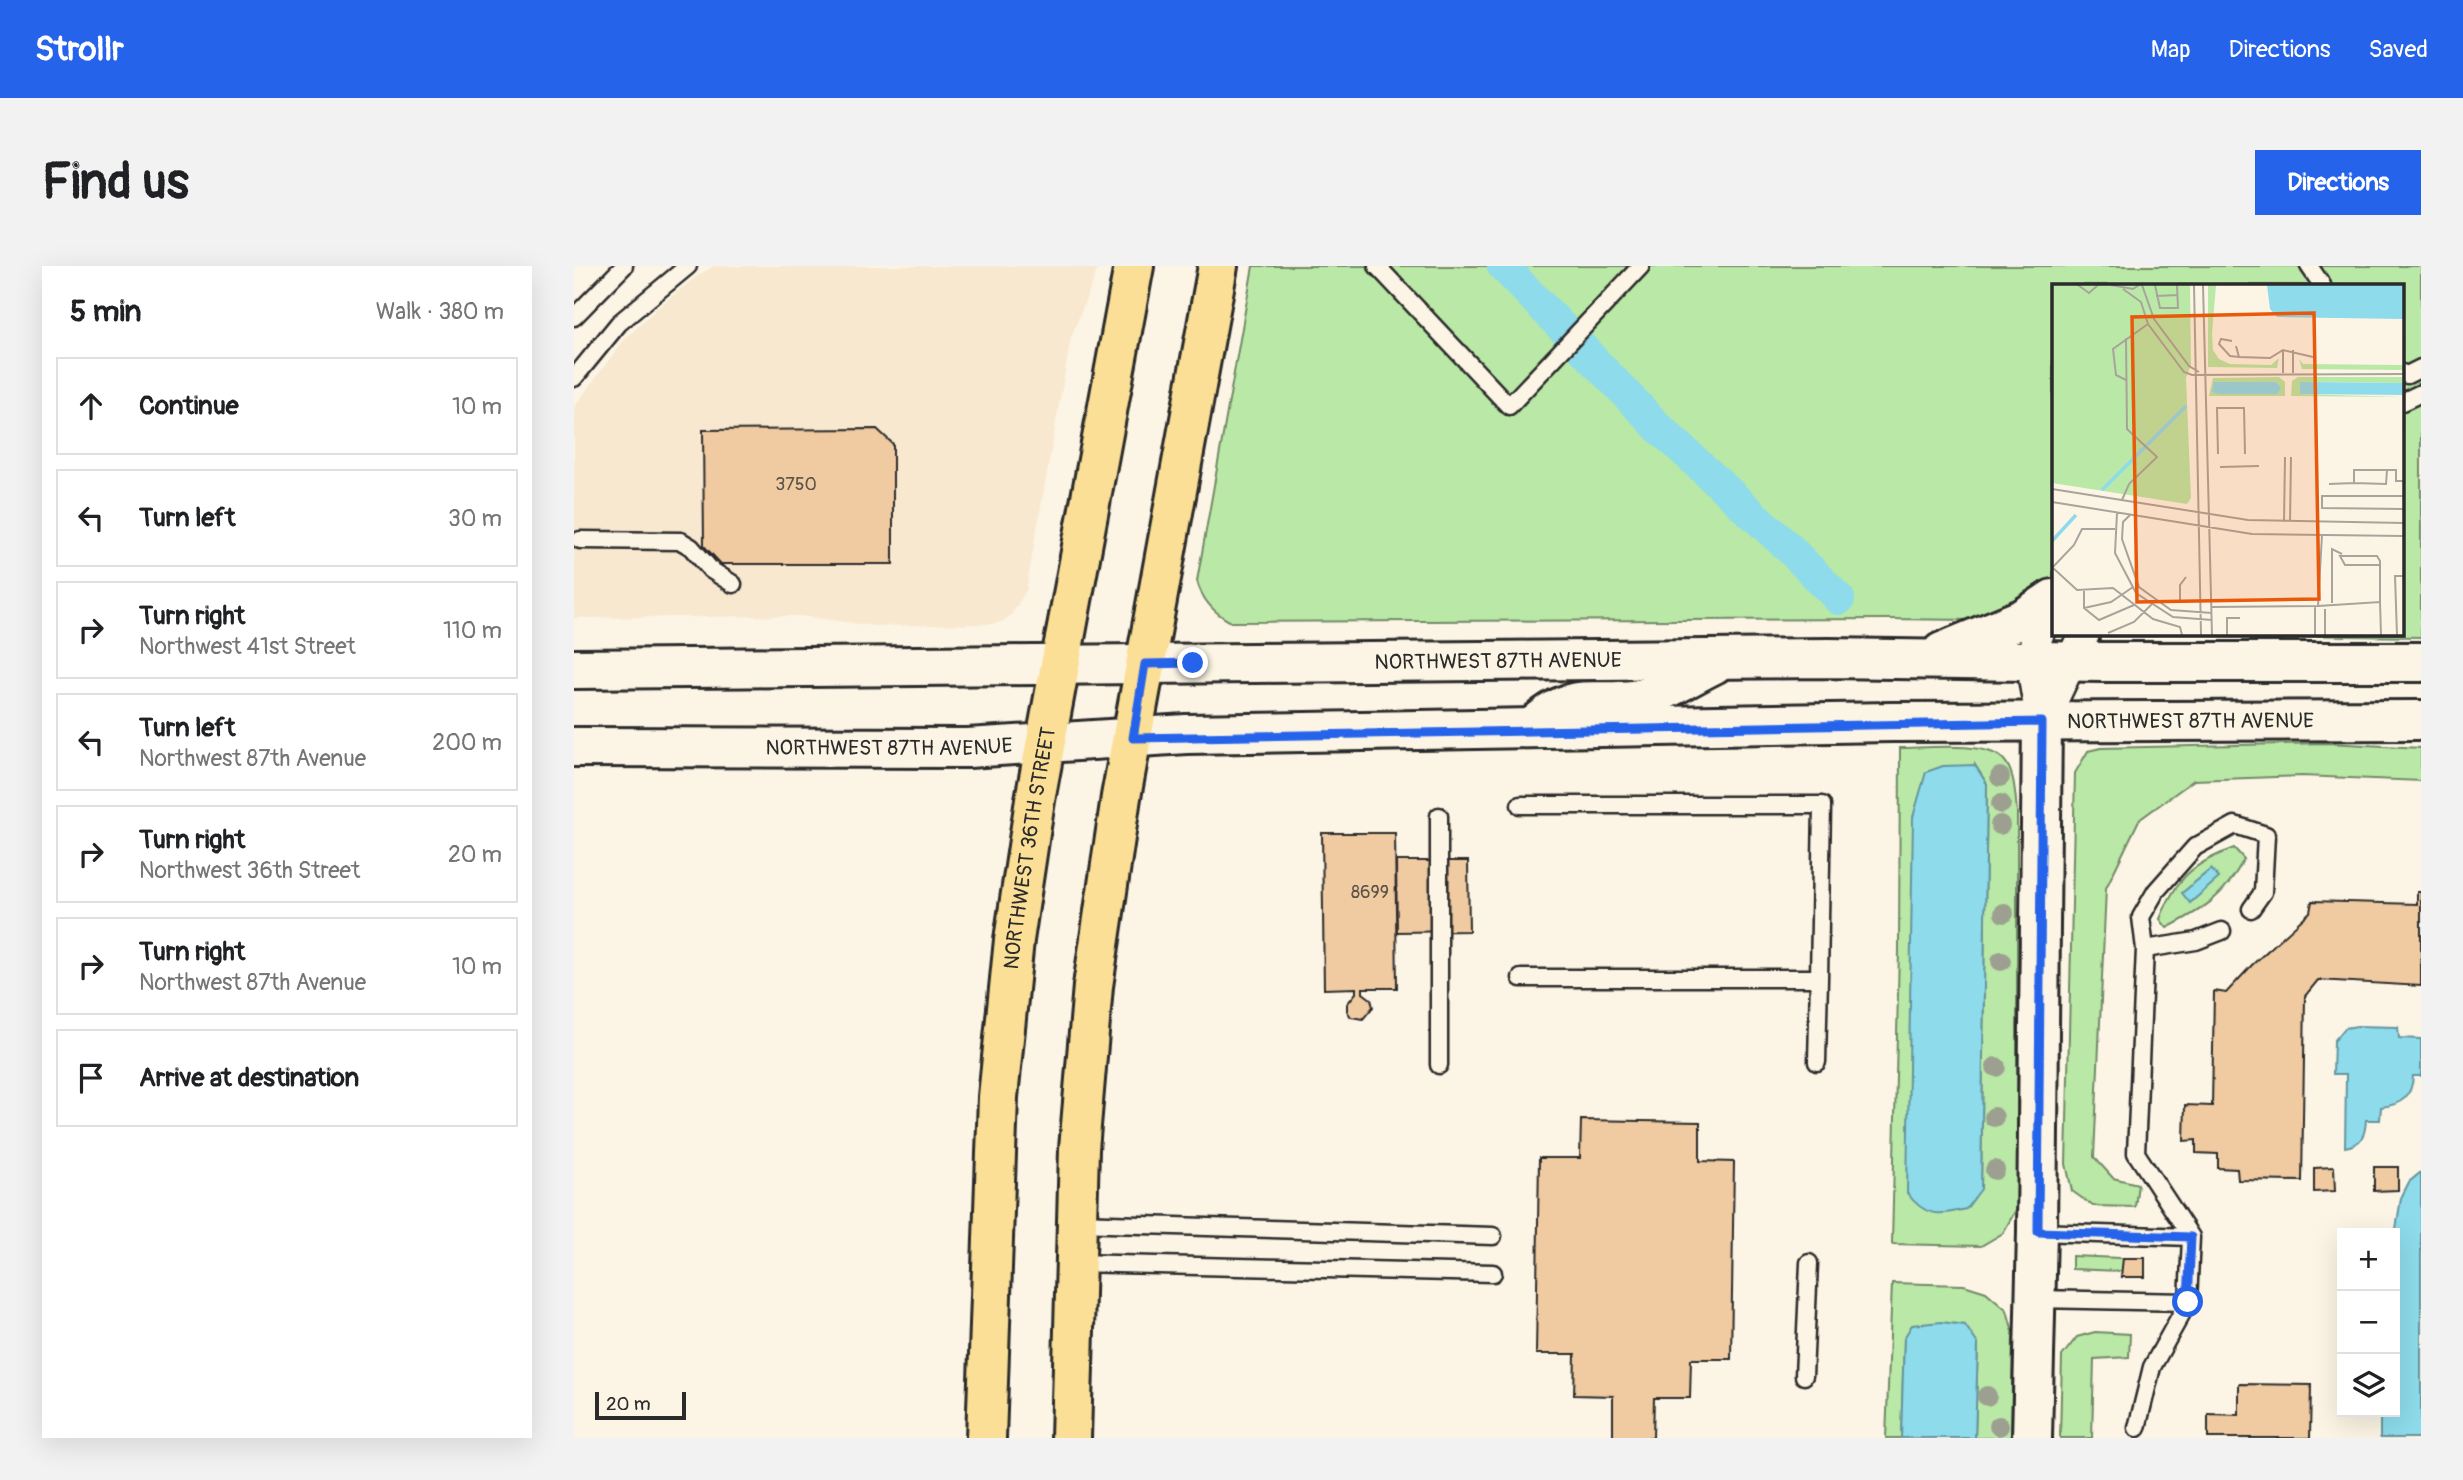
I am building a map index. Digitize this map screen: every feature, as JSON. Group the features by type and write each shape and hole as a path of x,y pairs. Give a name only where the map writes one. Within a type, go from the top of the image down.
{"main road":[{"name":"NORTHWEST 36TH STREET","path":"986,1438 998,1097 1014,940 1046,743 1134,266"},
{"path":"1071,1438 1082,1098 1093,986 1145,664 1214,272"},
{"path":"1924,658 2024,618 2052,602"},
{"name":"NORTHWEST 87TH AVENUE","path":"574,669 1924,658 2184,648 2421,662"},
{"path":"1531,729 1561,705 1579,701 1641,699 1725,659"},
{"name":"NORTHWEST 87TH AVENUE","path":"574,747 954,748 1133,738 1531,729 2421,720"},
{"path":"2032,1438 2038,1232 2042,722"}],"street":[{"path":"2042,722 2061,652 2039,629 2052,603"}],"lane":[{"path":"574,317 624,266"},
{"path":"575,373 619,323 688,266"},
{"path":"1377,266 1509,406 1641,266"},
{"path":"2309,266 2321,284"},
{"path":"2403,373 2407,375 2421,368"},
{"path":"2403,401 2421,393"},
{"path":"580,540 681,541 691,547 711,570 733,584"},
{"path":"1520,805 1822,805 1817,1062"},
{"path":"1438,816 1439,1065"},
{"path":"2137,1428 2152,1367 2188,1302 2191,1237 2136,1153 2145,949 2141,917 2156,891 2195,847 2235,825 2266,835 2263,892 2251,909"},
{"path":"2145,949 2196,941 2222,931"},
{"path":"1521,978 1819,978"},
{"path":"1077,1223 1493,1236"},
{"path":"2038,1232 2191,1237"},
{"path":"1076,1263 1493,1273"},
{"path":"1804,1376 1809,1263"},
{"path":"2035,1299 2188,1302"}],"shaded area":[{"path":"714,266 1099,266 1071,338 1026,591 1011,615 1002,622 990,624 875,626 800,616 574,618 574,407 623,341 656,309"}],"green space":[{"path":"1253,266 2421,266 2421,637 2279,635 2403,635 2403,284 2052,284 2052,626 1972,620 1886,619 1231,622 1210,605 1197,581"},
{"path":"2328,743 2421,748 2421,781 2302,776 2194,780 2139,820 2106,888 2094,1157 2113,1178 2138,1184 2135,1207 2093,1206 2072,1191 2066,1164 2075,773 2088,751 2101,748"},
{"path":"1954,747 1994,753 2003,759 2010,770 2017,811 2017,1208 2003,1233 1981,1246 1892,1244 1899,950 1900,748","holes":["1975,765 1987,784 1981,1188"]},
{"path":"2234,848 2244,859 2221,893 2192,915 2167,928 2160,919 2180,882 2197,866"},
{"path":"2072,1256 2143,1259 2143,1272 2072,1269"},
{"path":"1892,1283 1964,1285 1986,1292 2007,1310 2013,1332 2011,1438 1975,1438 1978,1344 1904,1338 1901,1438 1886,1438"},
{"path":"2095,1332 2130,1334 2129,1357 2094,1359 2092,1438 2060,1438 2062,1356 2077,1337"}],"water":[{"path":"1975,765 1987,784 1981,1189 1966,1209 1933,1213 1920,1207 1907,1193 1913,817 1926,772 1943,766"},
{"path":"2211,869 2219,878 2190,903 2182,893"},
{"path":"2398,1027 2399,1038 2421,1039 2421,1076 2413,1076 2408,1095 2400,1102 2381,1107 2380,1120 2366,1120 2361,1138 2355,1144 2345,1147 2346,1074 2333,1074 2334,1041 2345,1028"},
{"path":"2421,1172 2421,1438 2380,1438 2380,1417 2400,1417 2400,1228 2396,1228 2401,1198 2409,1182"},
{"path":"1941,1322 1965,1325 1978,1344 1975,1438 1901,1438 1904,1338 1912,1325"}],"building":[{"path":"877,429 893,444 893,564 721,564 704,546 703,430"},
{"path":"1322,833 1395,833 1397,988 1363,988 1363,993 1371,999 1373,1007 1363,1019 1351,1017 1347,1011 1347,1004 1356,993 1356,988 1324,989"},
{"path":"1396,861 1468,861 1469,931 1397,932"},
{"path":"2417,892 2421,892 2421,986 2318,980 2305,996 2302,1181 2238,1180 2237,1169 2218,1168 2218,1154 2196,1153 2196,1140 2184,1141 2185,1105 2212,1106 2214,991 2226,993 2252,965 2310,912 2312,901 2417,904"},
{"path":"1581,1120 1700,1122 1700,1161 1734,1162 1731,1359 1691,1359 1690,1398 1654,1398 1653,1438 1613,1438 1613,1396 1574,1395 1575,1354 1536,1354 1539,1158 1580,1158"},
{"path":"2334,1167 2335,1191 2314,1192 2314,1168"},
{"path":"2374,1167 2398,1167 2398,1190 2374,1191"},
{"path":"2123,1258 2145,1258 2145,1277 2121,1277"},
{"path":"2239,1384 2311,1385 2310,1438 2208,1438 2208,1414 2239,1415"}],"waterway":[{"path":"1503,266 1659,428 1789,548 1839,599"}],"route":[{"path":"1193,663 1145,664 1133,738 1186,734 1892,722 2042,722 2038,1232 2191,1237 2188,1302"}]}
